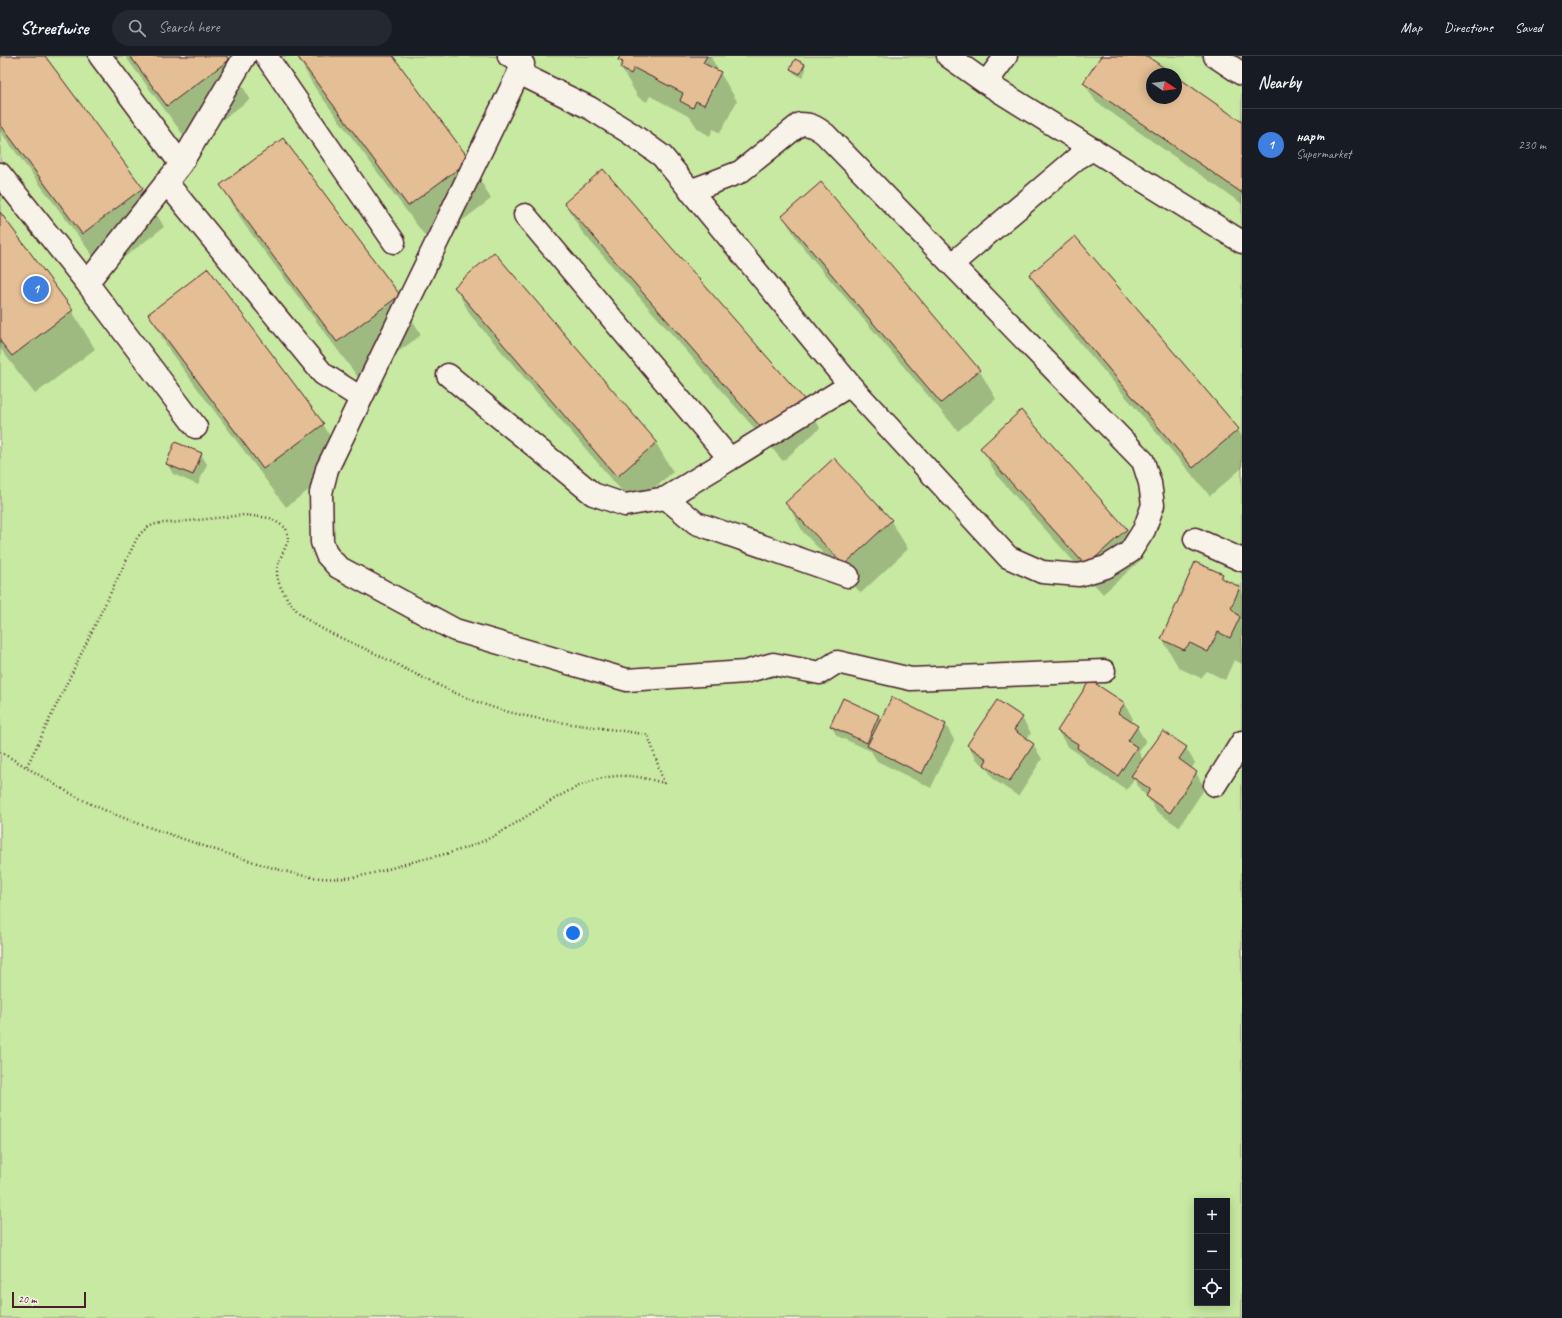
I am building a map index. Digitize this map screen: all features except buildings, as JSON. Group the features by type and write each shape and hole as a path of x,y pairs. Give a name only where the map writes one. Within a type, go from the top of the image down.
{"street":[{"path":"100,56 181,164"},
{"path":"87,283 181,164 245,56"},
{"path":"266,56 394,242"},
{"path":"948,56 986,83 1242,242"},
{"path":"986,83 1006,56"},
{"path":"1215,56 1242,74"},
{"path":"690,191 740,172 800,124 814,126 825,134 1143,461 1150,483 1153,505 1144,530 1130,552 1106,567 1079,575 1042,572 1008,557 850,385 690,191 662,156 630,133 590,108 514,64 361,398 327,468 321,493 322,542 327,555 338,567 455,630 627,680 745,672 773,664 820,673 837,662 911,680 1104,671"},
{"path":"952,264 1076,159 1093,149"},
{"path":"0,174 87,283 196,427"},
{"path":"166,182 323,374 361,398"},
{"path":"525,215 730,459"},
{"path":"448,375 593,494 626,505 666,498 850,385"},
{"path":"666,498 696,523 848,576"},
{"path":"1195,539 1242,560"},
{"path":"1215,785 1242,742"}],"path":[{"path":"0,752 27,766 83,800 136,823 230,855 289,872 322,878 351,878 371,875 412,862 461,850 502,832 563,795 597,780 618,776 641,778 664,783 648,735 616,729 550,721 517,714 464,698 305,618 293,607 278,578 277,566 282,552 288,542 286,528 270,518 244,515 170,523 161,522 151,525 143,530 137,538 27,766"}],"green space":[{"path":"0,56 1242,56 1242,1318 0,1318"}],"place":[{"name":"нарт","path":"36,289"}]}
